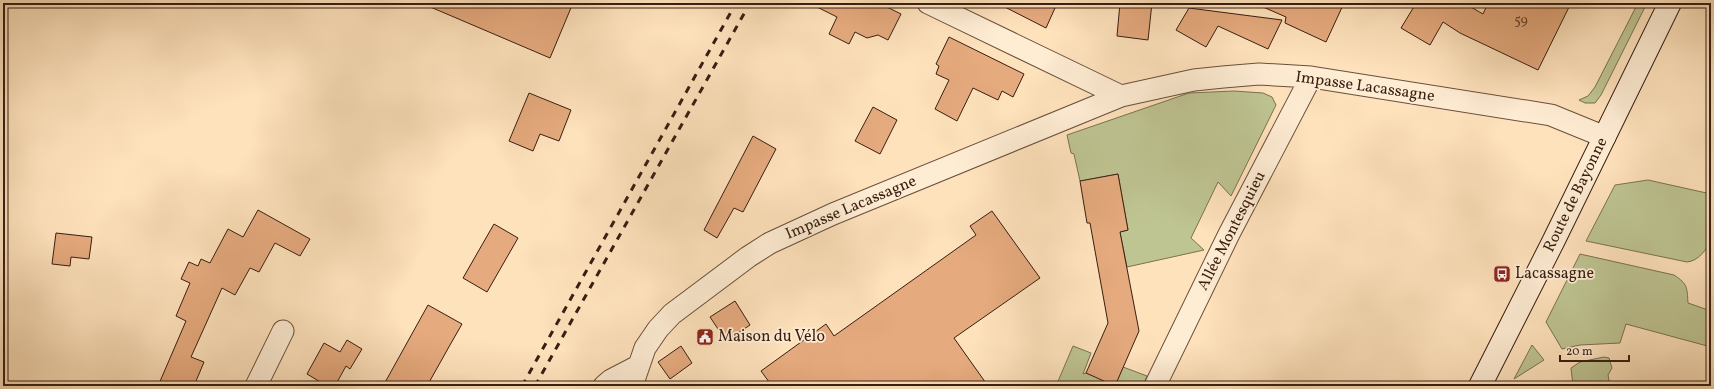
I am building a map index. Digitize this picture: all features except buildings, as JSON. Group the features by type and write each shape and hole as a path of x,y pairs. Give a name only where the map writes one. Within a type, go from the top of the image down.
{"main road":[{"name":"Route de Bayonne","path":"1480,386 1670,3"}],"street":[{"path":"928,3 1122,96"},
{"name":"Impasse Lacassagne","path":"632,386 645,348 658,329 672,314 748,257 770,243 833,214 1122,96 1194,80 1223,76 1259,74 1311,77 1551,114 1604,137"},
{"name":"Allée Montesquieu","path":"1154,386 1229,234 1311,77"},
{"path":"256,386 283,331"},
{"path":"604,386 611,380 638,366"}],"green space":[{"path":"1638,3 1647,3 1601,95 1595,103 1585,103 1579,100 1588,96 1595,87"},
{"path":"1234,91 1263,93 1272,97 1276,105 1231,196 1218,182 1191,238 1204,250 1127,267 1120,232 1128,230 1118,174 1080,181 1074,154 1071,153 1067,135 1189,93"},
{"path":"1648,180 1711,194 1712,235 1705,251 1695,260 1687,262 1586,241 1615,185"},
{"path":"1580,254 1674,275 1679,278 1686,287 1688,303 1711,311 1711,347 1626,324 1620,343 1580,345 1562,349 1546,322"},
{"path":"1532,345 1544,360 1514,379"},
{"path":"1073,346 1091,353 1083,374 1086,373 1115,385 1123,367 1147,376 1143,386 1056,386"},
{"path":"1604,357 1609,358 1612,368 1608,375 1610,386 1573,386 1571,368 1580,362"}],"railway":[{"path":"522,386 736,3"},
{"path":"535,386 750,3"}],"place":[{"name":"Lacassagne","path":"1502,274"},
{"name":"Maison du Vélo","path":"705,337"}]}
